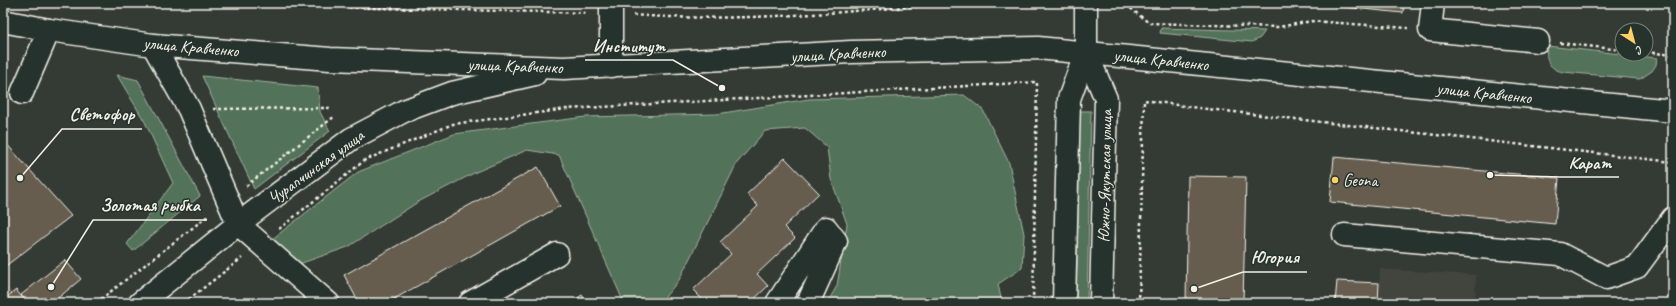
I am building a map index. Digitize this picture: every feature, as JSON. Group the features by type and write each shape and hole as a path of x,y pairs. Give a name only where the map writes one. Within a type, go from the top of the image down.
{"street":[{"path":"610,3 611,66"},
{"name":"Южно-Якутская улица","path":"1064,303 1068,99 1086,52 1086,3"},
{"path":"1433,3 1430,30 1538,41"},
{"name":"улица Кравченко","path":"3,21 49,30 153,45 330,58 564,68 851,52 1038,48 1673,111"},
{"path":"22,93 49,30"},
{"path":"153,45 189,109 238,224 328,303"},
{"name":"Южно-Якутская улица","path":"1086,52 1106,99 1101,303"},
{"name":"Чурапчинская улица","path":"140,303 238,224 351,139 404,111 452,93 564,68"},
{"path":"1344,235 1560,254 1606,278 1637,267 1673,218"},
{"path":"777,303 826,228 836,241 808,303"},
{"path":"470,303 557,254"}],"path":[{"path":"1129,3 1129,7 1149,23 1279,28 1312,21 1430,30"},
{"path":"1538,41 1614,49"},
{"path":"1654,53 1673,55"},
{"path":"184,303 365,160 453,124 567,109 1037,82 1033,303"},
{"path":"1139,303 1144,100 1190,107 1673,162"}],"shaded area":[{"path":"1380,269 1476,275 1475,303 1335,303 1337,281 1379,283"},
{"path":"3,282 16,297 3,303"}],"green space":[{"path":"1161,28 1265,31 1260,38 1252,42 1160,33"},
{"path":"1547,46 1614,53 1614,62 1654,62 1654,58 1657,58 1656,65 1652,71 1640,79 1558,71 1551,66 1547,60"},
{"path":"117,75 138,80 200,196 133,251 127,244 173,183 145,122"},
{"path":"202,76 318,88 320,112 330,131 254,189"},
{"path":"964,95 983,110 1009,163 1024,234 1022,268 998,284 1002,303 827,303 837,286 847,224 831,179 827,147 805,128 765,131 737,163 679,280 660,303 624,303 559,155 527,150 476,172 418,202 348,247 296,265 271,240 358,172 454,134 585,117 717,114 809,99"},
{"path":"1080,111 1091,111 1087,303 1076,303"}],"building":[{"path":"1333,3 1404,3 1403,13 1333,6"},
{"path":"3,140 71,216 3,268"},
{"path":"1334,157 1559,178 1555,224 1330,202"},
{"path":"785,158 819,193 784,227 795,238 757,274 768,286 750,303 702,303 704,301 693,290 731,254 720,242 758,206 747,194"},
{"path":"538,167 560,206 387,303 359,303 344,275"},
{"path":"1188,176 1246,177 1243,303 1186,303"},
{"path":"65,260 81,279 52,303 27,303 21,295"},
{"path":"1337,281 1379,283 1378,303 1335,303"},
{"path":"16,290 27,303 3,303 3,300"},
{"path":"582,295 587,303 570,303"}],"place":[{"name":"Институт","path":"722,88"},
{"name":"Карат","path":"1490,175"},
{"name":"Светофор","path":"20,178"},
{"name":"Geona","path":"1335,180"},
{"name":"Золотая рыбка","path":"51,287"},
{"name":"Югория","path":"1194,289"}]}
